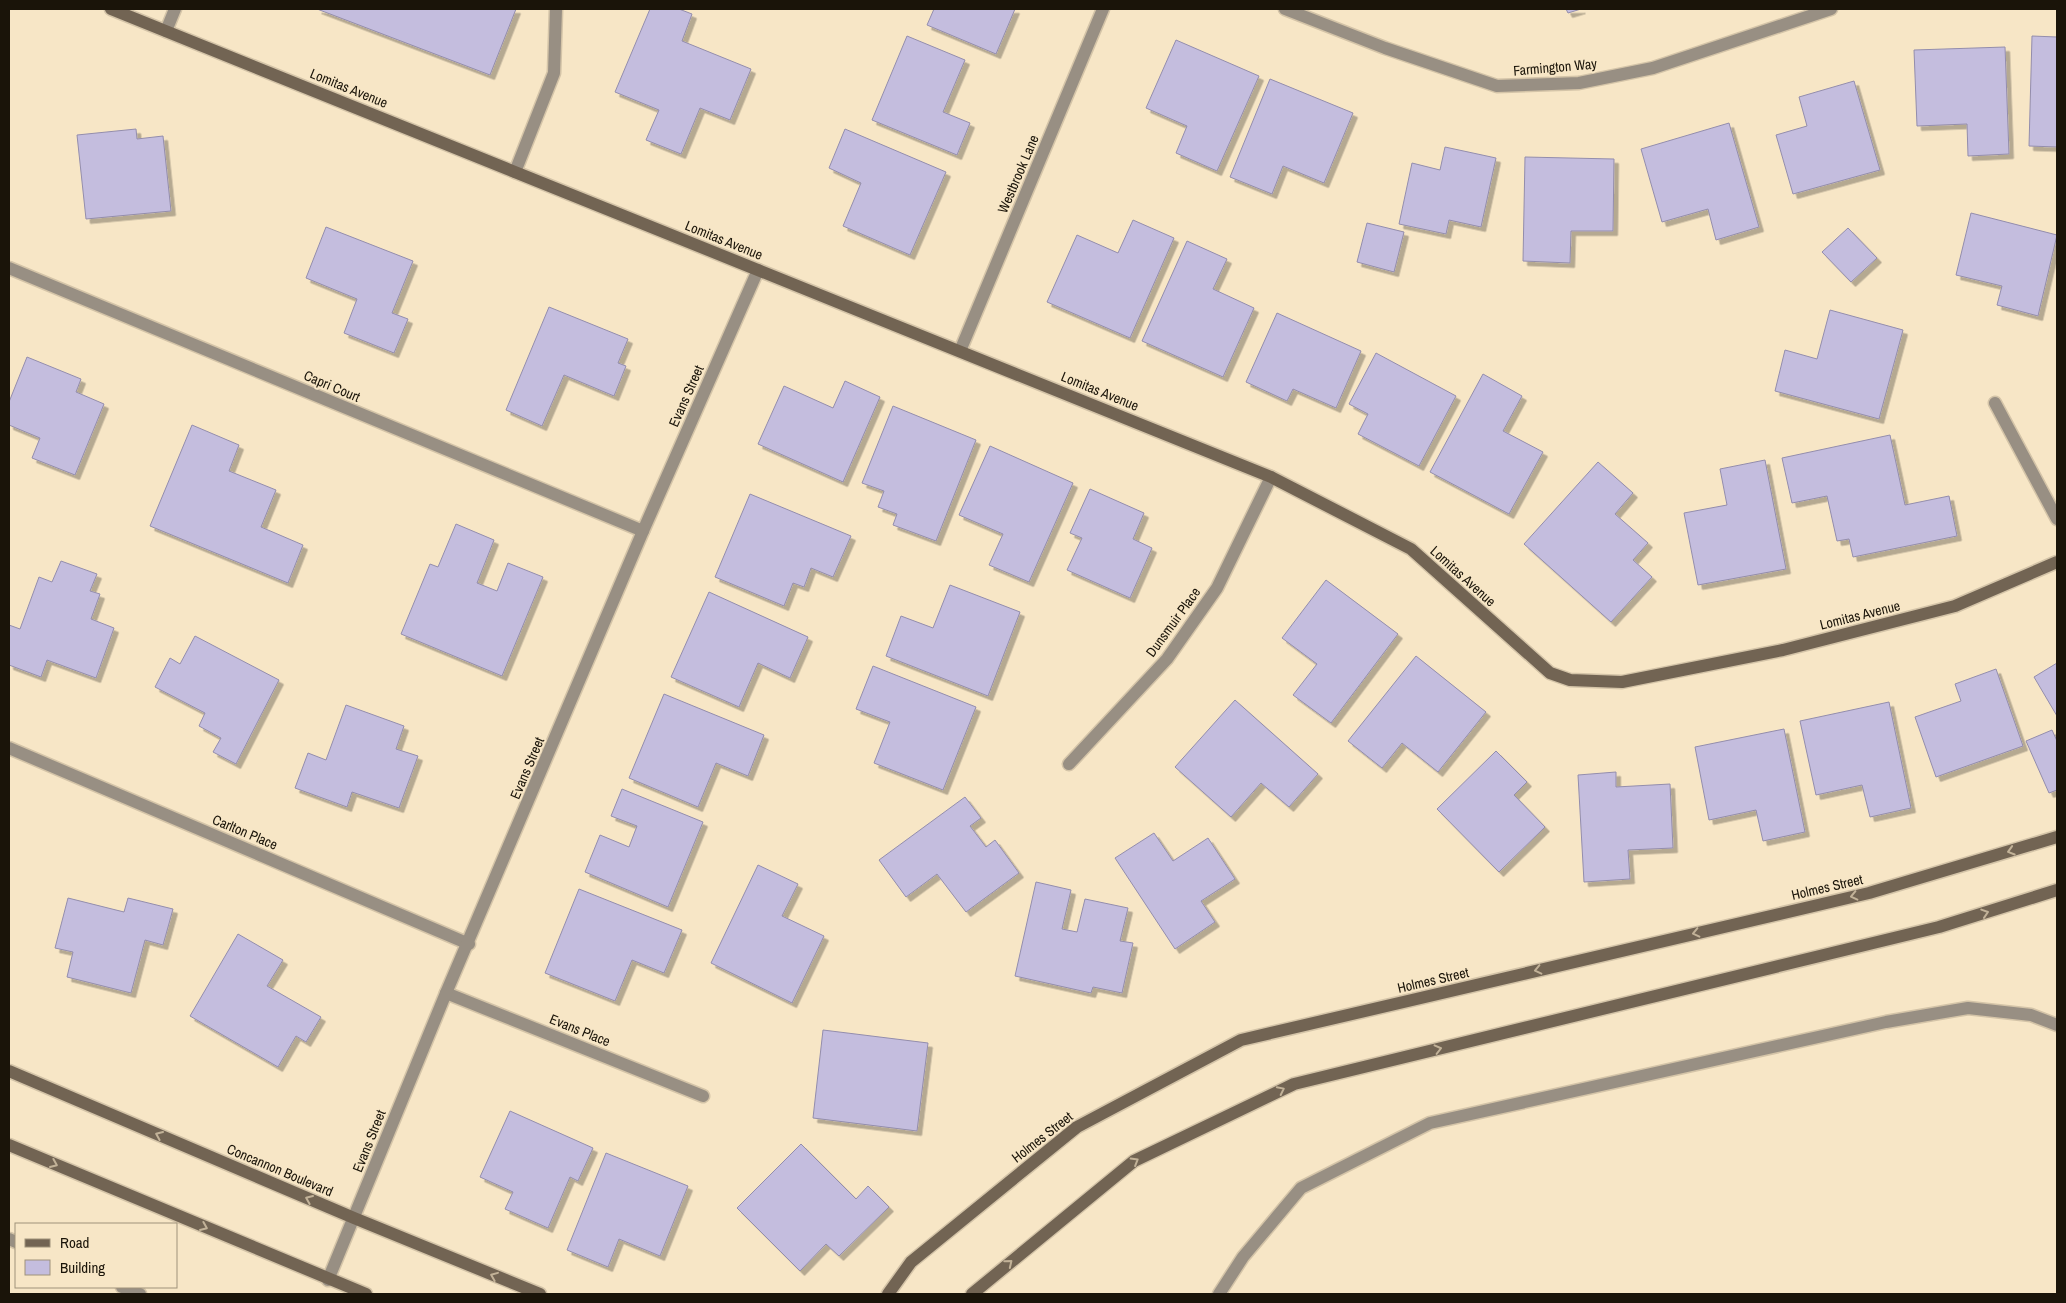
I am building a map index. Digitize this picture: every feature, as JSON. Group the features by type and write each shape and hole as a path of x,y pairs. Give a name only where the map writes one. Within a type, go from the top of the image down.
{"main road":[{"name":"Lomitas Avenue","path":"111,9 960,350 1270,477 1410,549 1550,673 1570,680 1622,682 1784,650 1956,606 2057,562"},
{"name":"Holmes Street","path":"888,1294 911,1262 1077,1127 1241,1040 1869,893 2057,837"},
{"path":"972,1294 1134,1161 1294,1084 1939,927 2057,890"},
{"name":"Concannon Boulevard","path":"9,1071 354,1218 540,1294"},
{"path":"9,1146 328,1280 366,1294"}],"street":[{"path":"166,31 176,9"},
{"path":"515,172 554,73 556,9"},
{"name":"Westbrook Lane","path":"960,350 1103,9"},
{"name":"Farmington Way","path":"1285,9 1384,48 1497,86 1579,83 1652,68 1831,9"},
{"name":"Capri Court","path":"9,268 643,531"},
{"name":"Evans Street","path":"328,1280 446,993 643,531 758,270"},
{"path":"1995,403 2057,519"},
{"name":"Dunsmuir Place","path":"1069,764 1172,651 1217,588 1270,477"},
{"name":"Carlton Place","path":"9,748 468,944"},
{"name":"Evans Place","path":"446,993 703,1096"},
{"path":"1219,1294 1243,1257 1301,1188 1430,1123 1886,1022 1968,1008 2031,1015 2057,1026"},
{"path":"125,1288 140,1294"}],"building":[{"path":"317,9 516,9 490,75"},
{"path":"650,9 679,9 692,14 682,41 751,69 730,120 700,108 681,154 646,140 659,110 615,92"},
{"path":"934,9 1015,9 996,54 927,25"},
{"path":"1566,9 1581,9 1568,13"},
{"path":"907,36 965,60 943,112 970,123 957,155 872,120"},
{"path":"2032,36 2057,37 2057,147 2029,146"},
{"path":"1176,40 1259,76 1217,171 1176,153 1187,126 1146,108"},
{"path":"2005,47 2009,154 1968,156 1967,124 1917,126 1914,50"},
{"path":"1270,79 1353,113 1324,183 1283,166 1272,194 1230,177"},
{"path":"1854,81 1880,170 1793,194 1776,135 1807,126 1799,97"},
{"path":"1729,123 1759,227 1716,240 1708,209 1662,222 1641,149"},
{"path":"136,129 137,139 163,136 171,211 86,219 77,135"},
{"path":"845,129 946,172 910,255 843,226 861,183 829,168"},
{"path":"1445,147 1496,158 1481,227 1449,220 1446,234 1399,224 1412,163 1440,170"},
{"path":"1525,157 1614,159 1613,231 1571,231 1570,263 1523,261"},
{"path":"1971,213 2057,235 2038,316 1997,305 2002,286 1956,275"},
{"path":"1133,220 1174,238 1130,338 1047,302 1077,235 1118,253"},
{"path":"1367,223 1404,232 1394,272 1357,262"},
{"path":"326,227 413,261 392,313 408,319 394,353 344,333 357,299 306,278"},
{"path":"1848,228 1877,258 1851,282 1822,252"},
{"path":"1187,241 1227,259 1213,289 1254,308 1223,377 1142,341"},
{"path":"549,307 628,339 618,363 626,366 614,396 564,375 542,426 506,410"},
{"path":"1830,310 1903,330 1879,419 1775,391 1785,350 1817,359"},
{"path":"1277,313 1361,351 1336,408 1293,389 1287,401 1246,382"},
{"path":"1376,353 1456,396 1419,466 1358,434 1368,414 1349,404"},
{"path":"27,357 81,379 76,392 104,404 75,475 32,458 40,438 9,425 9,402"},
{"path":"1483,374 1522,396 1503,431 1543,452 1509,514 1430,472"},
{"path":"845,381 880,397 843,482 758,444 784,386 833,408"},
{"path":"893,406 976,440 936,541 893,525 897,514 878,507 884,491 862,483"},
{"path":"192,425 239,445 229,471 276,490 261,527 303,545 288,583 150,526"},
{"path":"1890,435 1905,505 1949,496 1957,536 1853,557 1849,539 1837,541 1827,496 1792,503 1782,458"},
{"path":"990,446 1073,483 1029,582 989,565 1003,534 959,515"},
{"path":"1765,460 1786,569 1698,585 1684,513 1727,505 1720,469"},
{"path":"1598,462 1633,493 1615,514 1648,543 1633,560 1652,577 1611,622 1524,544"},
{"path":"1090,489 1144,513 1133,539 1152,548 1130,598 1067,570 1082,538 1070,533"},
{"path":"750,494 851,536 833,577 811,568 804,587 793,583 784,606 715,577"},
{"path":"456,524 494,540 477,583 497,591 508,563 543,577 502,676 401,634 430,564 438,567"},
{"path":"61,561 97,574 90,591 100,594 91,619 114,628 96,678 47,660 41,677 9,665 9,625 20,629 39,577 52,582"},
{"path":"1326,580 1398,634 1331,723 1293,695 1317,664 1282,638"},
{"path":"950,585 1020,612 988,696 886,656 901,616 933,628"},
{"path":"709,592 808,637 790,678 758,663 739,707 671,677"},
{"path":"195,636 279,680 236,764 213,752 221,738 199,726 205,713 155,687 170,658 180,664"},
{"path":"1416,656 1486,712 1438,772 1402,743 1382,768 1348,741"},
{"path":"2057,663 2057,716 2034,677"},
{"path":"873,666 976,707 943,790 874,763 890,722 856,709"},
{"path":"1996,669 2023,746 1936,777 1915,717 1961,701 1955,684"},
{"path":"664,694 764,735 748,776 716,763 698,807 629,778"},
{"path":"1235,700 1318,774 1289,807 1261,783 1231,817 1175,767"},
{"path":"1889,702 1911,808 1870,817 1862,785 1816,795 1800,721"},
{"path":"346,705 404,726 396,749 418,756 399,808 352,792 347,807 295,788 308,753 326,760"},
{"path":"1784,729 1805,832 1763,841 1756,810 1709,820 1695,747"},
{"path":"2052,730 2057,741 2057,790 2049,793 2026,741"},
{"path":"1496,751 1527,782 1514,795 1545,827 1499,872 1437,809"},
{"path":"1616,772 1616,787 1670,784 1673,848 1628,850 1630,879 1584,882 1578,775"},
{"path":"622,789 703,822 668,907 585,872 600,835 629,847 637,826 611,816"},
{"path":"965,797 981,818 970,826 986,847 995,840 1019,873 966,912 937,874 906,897 879,860"},
{"path":"1154,833 1173,861 1208,838 1235,879 1201,901 1215,922 1175,949 1115,858"},
{"path":"758,865 798,884 782,916 824,936 792,1003 711,963"},
{"path":"1036,882 1071,890 1062,929 1077,932 1085,899 1128,908 1120,941 1133,943 1122,993 1093,987 1091,993 1015,976"},
{"path":"579,889 682,930 664,973 632,960 615,1001 545,973"},
{"path":"68,898 124,912 128,898 173,909 163,945 145,940 131,993 67,977 73,952 55,948"},
{"path":"238,934 283,960 267,986 321,1017 306,1042 296,1036 278,1067 190,1016"},
{"path":"823,1030 928,1043 917,1131 813,1118"},
{"path":"510,1111 593,1148 578,1181 570,1177 548,1228 505,1209 513,1192 480,1177"},
{"path":"801,1144 856,1199 868,1186 889,1207 839,1256 826,1244 800,1271 737,1208"},
{"path":"606,1153 688,1186 660,1256 619,1239 608,1267 567,1250"}]}
